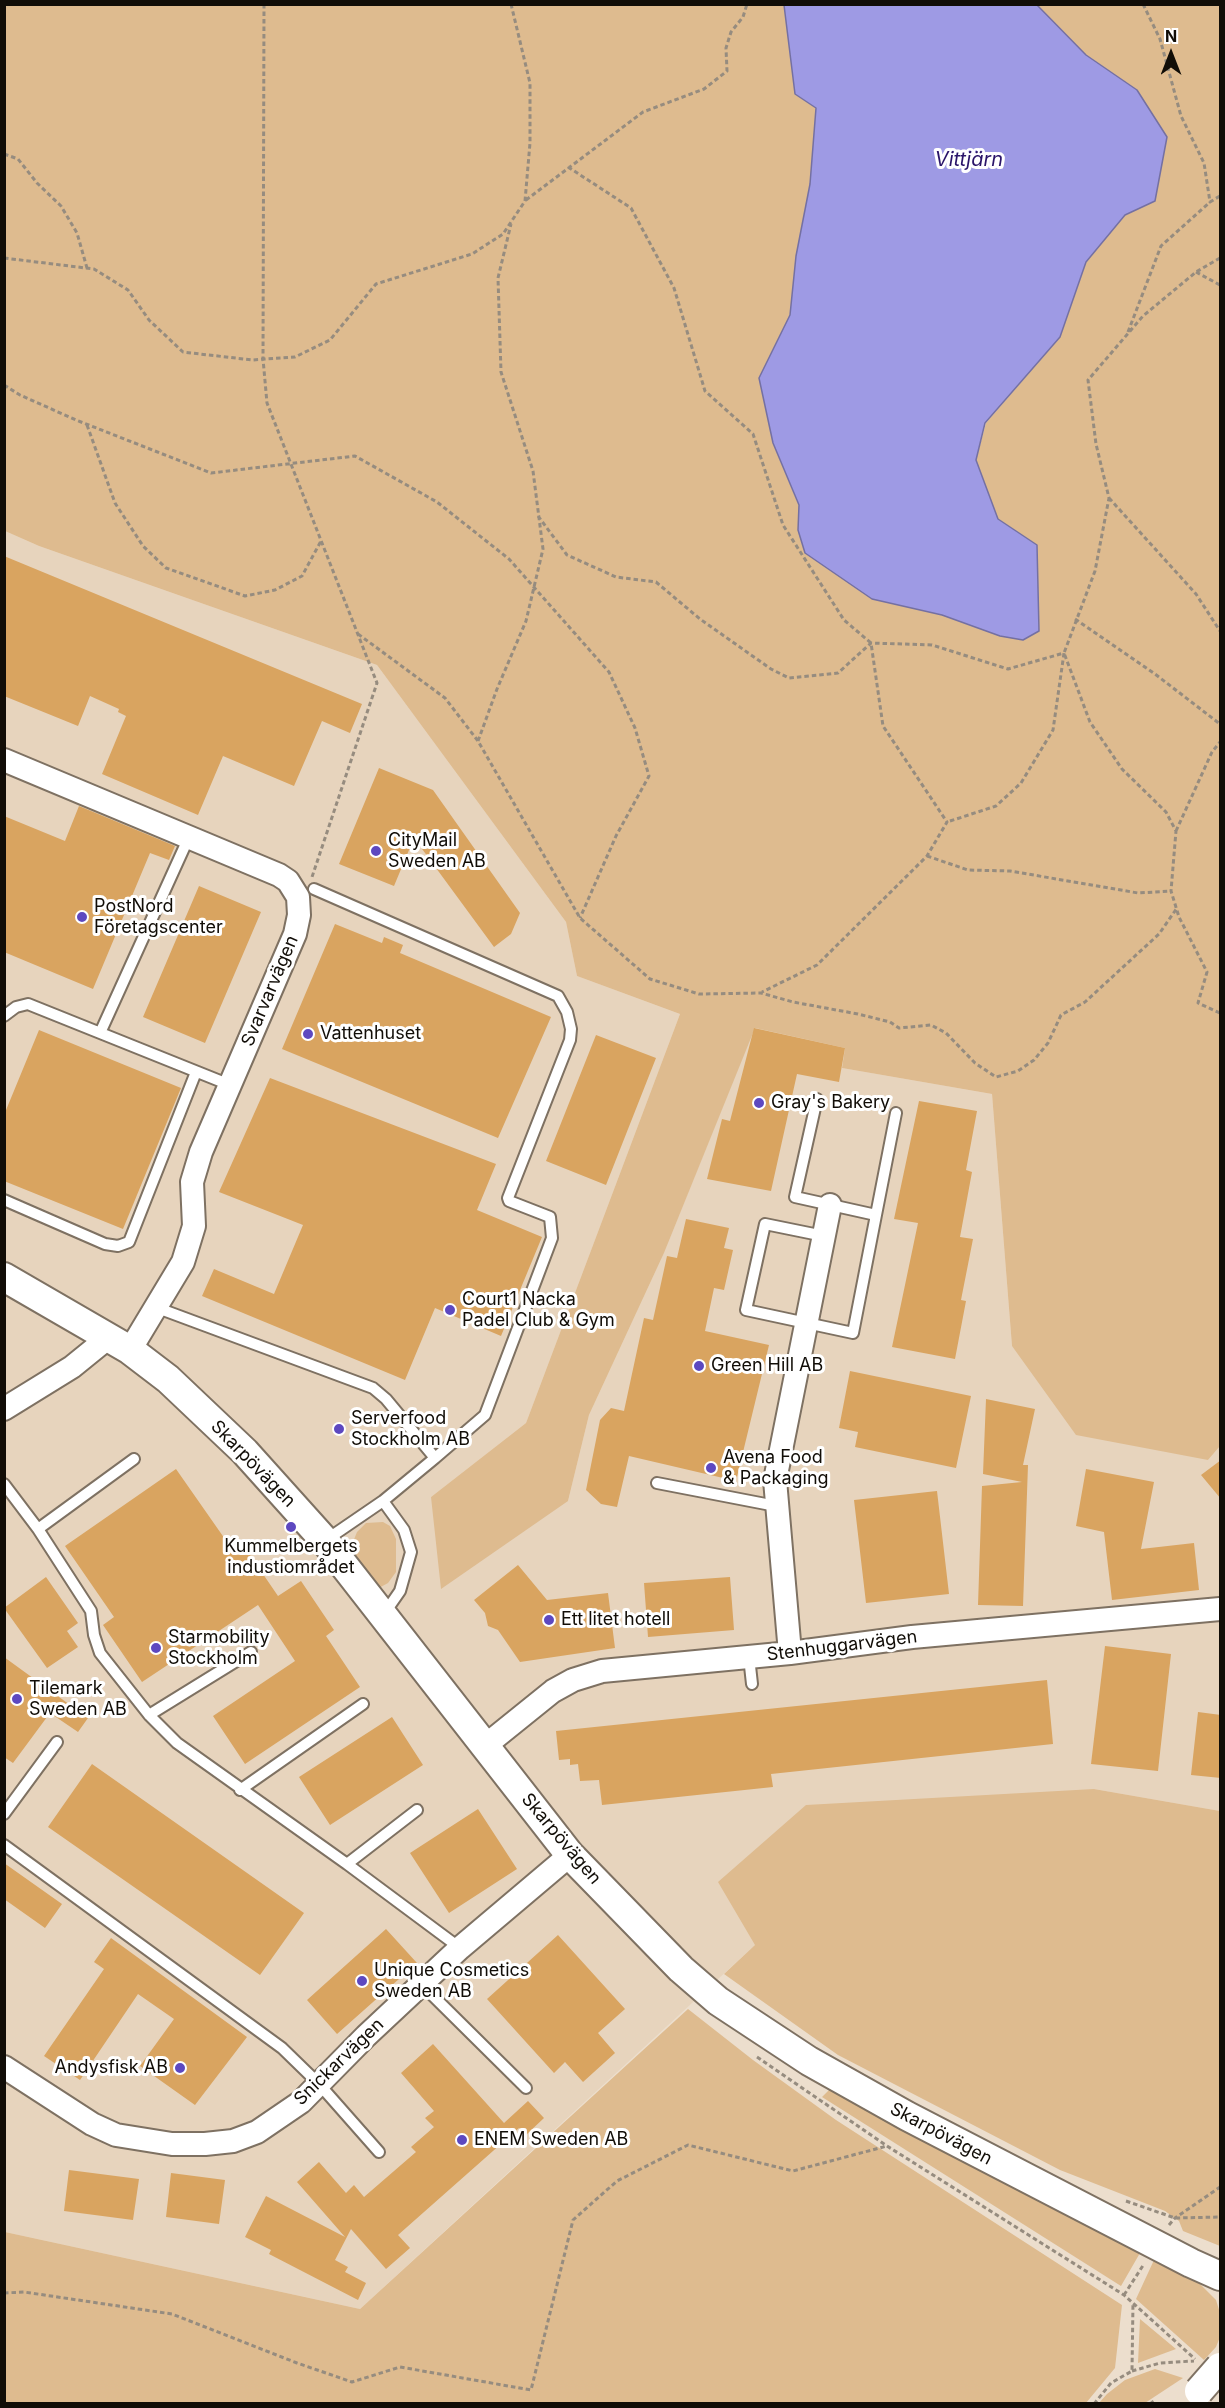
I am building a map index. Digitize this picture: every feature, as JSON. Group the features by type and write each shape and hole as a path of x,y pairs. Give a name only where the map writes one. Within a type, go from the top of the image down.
{"street":[{"name":"Svarvarvägen","path":"4,760 288,881 294,888 299,902 295,934 201,1152 192,1182 194,1226 183,1262 155,1307 119,1343"},
{"path":"790,1653 775,1480 830,1205"},
{"name":"Skarpövägen","path":"4,1277 119,1343 168,1379 245,1452 325,1541 384,1614 570,1855 681,1969 718,2001 800,2055 996,2163 1181,2258 1221,2276"},
{"path":"4,1409 72,1367 119,1343"},
{"name":"Stenhuggarvägen","path":"486,1745 553,1691 580,1678 602,1671 790,1653 912,1637 1221,1609"},
{"name":"Snickarvägen","path":"4,2067 92,2124 116,2135 172,2144 233,2141 257,2132 301,2102 460,1948 570,1855"},
{"path":"1192,2397 1221,2367"}],"lane":[{"path":"100,1033 189,837"},
{"path":"312,886 558,996 567,1012 571,1029 570,1040 508,1198 509,1202 550,1217 552,1238 485,1415 383,1501 325,1541"},
{"path":"4,1016 16,1007 28,1004 230,1085"},
{"path":"4,1200 105,1244 118,1246 129,1242 196,1072"},
{"path":"817,1099 795,1197 876,1215"},
{"path":"824,1236 765,1224 746,1310 853,1333 896,1113"},
{"path":"155,1307 233,1343 373,1388 386,1399 435,1458"},
{"path":"38,1529 134,1460"},
{"path":"657,1483 776,1506"},
{"path":"4,1484 38,1529 91,1611 94,1635 100,1653 149,1715 177,1743 460,1948"},
{"path":"383,1501 404,1530 411,1552 400,1591 384,1614"},
{"path":"149,1715 251,1652"},
{"path":"749,1657 752,1684"},
{"path":"240,1790 363,1704"},
{"path":"4,1814 57,1742"},
{"path":"347,1864 417,1810"},
{"path":"4,1845 282,2048 319,2084 379,2152"},
{"path":"422,1985 526,2088"}],"path":[{"path":"264,4 262,359 267,403 377,683 312,886"},
{"path":"511,4 530,83 530,143 525,201"},
{"path":"4,258 94,269 128,290 149,320 183,352 262,359 295,357 330,340 376,284 472,254 503,234 525,201 643,112 704,89 727,71 726,48 731,32 743,17 747,4"},
{"path":"1143,4 1160,39 1181,116 1204,163 1210,202"},
{"path":"4,154 18,159 37,183 61,206 77,233 87,268"},
{"path":"568,167 631,208 674,288 705,391 753,434 783,525 844,620 871,643 932,645 1008,669 1064,654"},
{"path":"1126,336 1161,246 1210,202 1221,196"},
{"path":"478,741 526,621 543,549 533,471 501,372 498,278 512,220"},
{"path":"761,993 817,965 927,856 947,822 996,806 1021,783 1053,730 1064,654 1075,619 1095,571 1109,498 1096,444 1088,380 1143,316 1196,272 1221,258"},
{"path":"1196,272 1221,285"},
{"path":"4,386 20,396 87,425 211,473 290,461 355,456 436,502 508,559 609,672 635,728 649,776 616,836 580,918"},
{"path":"87,425 116,503 143,546 166,568 245,596 275,590 302,576 321,541"},
{"path":"1109,498 1196,594 1221,631"},
{"path":"538,516 567,555 616,577 657,582 700,619 771,669 789,678 838,673 871,643"},
{"path":"1075,619 1155,674 1221,724"},
{"path":"358,634 445,698 478,741 580,918 650,979 699,994 761,993 890,1022 899,1028 931,1025 946,1033 975,1064 996,1077 1018,1071 1034,1060 1048,1043 1061,1015 1085,1002 1159,934 1177,908"},
{"path":"871,643 883,726 947,822"},
{"path":"1064,654 1090,722 1122,769 1166,812 1176,831"},
{"path":"1221,742 1212,752 1176,831 1171,891 1207,972 1198,1004 1221,1013"},
{"path":"927,856 968,870 1010,871 1138,893 1171,891"},
{"path":"797,2087 1124,2295 1196,2361 1160,2363 1132,2372 1111,2383 1094,2403"},
{"path":"4,2293 24,2292 172,2314 352,2382 400,2367 531,2390 573,2220 617,2181 688,2145 793,2171 887,2146"},
{"path":"1221,2187 1175,2218 1221,2217"},
{"path":"1124,2295 1148,2256"},
{"path":"1132,2372 1133,2303"},
{"path":"1150,2403 1154,2401 1156,2403"}],"shaded area":[{"path":"5,5 784,5 795,94 816,108 810,184 796,256 790,315 759,378 773,443 799,506 798,530 942,615 1000,636 1039,631 1037,545 998,519 976,460 986,423 1060,337 1086,262 1125,215 1155,201 1137,90 1086,55 1037,5 1220,5 1220,1446 1208,1460 1076,1435 1012,1346 992,1094 842,1068 845,1048 755,1028 664,1253 589,1415 568,1501 441,1589 431,1497 526,1423 680,1014 577,976 566,922 377,665 39,546 5,531"},
{"path":"5,531 39,546 377,665 566,922 577,976 680,1014 526,1423 431,1497 568,1501 589,1415 664,1253 754,1028 845,1048 842,1068 992,1094 1012,1346 1208,1460 1220,1446 1220,1811 1094,1789 755,1945 360,2309 5,2232"},
{"path":"383,1522 390,1526 396,1539 396,1572 388,1583 377,1589 364,1574 353,1553 353,1542 357,1532 366,1523"},
{"path":"1094,1789 1220,1811 1220,2246 1183,2231 1179,2221 1165,2211 1060,2170 838,2055 724,1974 755,1945 718,1882 806,1805"},
{"path":"688,2009 836,2120 1122,2305 1115,2368 1086,2403 5,2403 5,2232 360,2309"},
{"path":"831,2088 1140,2253 1121,2286 822,2097"},
{"path":"1154,2260 1199,2283 1216,2300 1220,2313 1220,2337 1216,2347 1204,2360 1136,2299"},
{"path":"1140,2319 1176,2349 1138,2363"},
{"path":"1155,2369 1183,2378 1145,2403 1099,2403 1125,2380"}],"water":[{"name":"Vittjärn","path":"784,5 1037,5 1086,55 1137,90 1167,137 1155,201 1125,215 1086,262 1060,337 985,423 976,460 998,519 1037,545 1039,631 1023,640 1000,636 942,615 872,599 805,553 798,530 799,505 773,443 759,378 790,315 796,256 810,184 816,108 795,94"}],"building":[{"path":"4,556 362,704 350,733 322,721 294,786 223,756 198,815 102,774 126,716 118,712 119,709 90,696 78,726 4,696"},
{"name":"CityMail Sweden AB","path":"379,768 433,790 520,913 511,934 494,947 414,838 394,886 339,864"},
{"path":"79,806 175,846 169,860 150,853 93,989 4,952 4,816 65,841"},
{"path":"199,886 261,912 205,1043 143,1017"},
{"path":"335,924 382,943 384,937 403,945 400,953 551,1017 498,1138 282,1049"},
{"name":"Gray's Bakery","path":"754,1028 845,1048 839,1082 797,1074 771,1191 707,1179 722,1119 730,1121"},
{"path":"39,1030 181,1088 123,1229 4,1181 4,1115"},
{"path":"596,1035 656,1058 606,1185 546,1161"},
{"path":"270,1078 496,1164 477,1210 542,1237 501,1336 435,1308 405,1380 202,1296 214,1269 274,1294 303,1225 219,1192"},
{"path":"919,1101 977,1111 966,1170 972,1172 960,1237 973,1239 961,1300 966,1301 955,1359 892,1347 918,1223 894,1219"},
{"path":"686,1219 729,1228 724,1248 733,1250 724,1290 714,1288 705,1331 769,1345 736,1481 629,1456 617,1507 601,1504 586,1490 600,1420 611,1408 624,1411 644,1318 653,1320 667,1256 677,1258"},
{"path":"850,1371 971,1396 956,1468 855,1447 858,1432 839,1428"},
{"path":"986,1399 1035,1409 1023,1465 1028,1465 1023,1606 978,1605 982,1486 1022,1482 983,1474"},
{"path":"1221,1460 1221,1499 1201,1475"},
{"name":"Starmobility Stockholm","path":"176,1469 227,1542 237,1536 278,1596 301,1581 334,1630 326,1636 360,1687 245,1764 213,1716 295,1661 258,1605 142,1682 103,1625 114,1617 65,1546"},
{"path":"1086,1469 1154,1482 1141,1549 1194,1543 1199,1590 1112,1600 1104,1532 1076,1526"},
{"path":"937,1491 949,1594 866,1603 854,1500"},
{"name":"Ett litet hotell","path":"518,1565 547,1600 608,1593 615,1648 520,1662 498,1630 488,1626 485,1613 474,1600"},
{"path":"46,1577 78,1623 67,1631 78,1647 47,1668 4,1608"},
{"path":"730,1577 734,1630 648,1637 644,1583"},
{"path":"1105,1646 1171,1654 1158,1771 1091,1764"},
{"path":"4,1657 88,1718 78,1732 50,1713 13,1763 4,1757"},
{"path":"1047,1680 1053,1744 771,1774 773,1787 602,1805 599,1780 580,1781 578,1764 570,1765 570,1759 559,1760 556,1731"},
{"path":"1198,1712 1221,1715 1221,1778 1191,1775"},
{"path":"392,1717 423,1765 330,1825 299,1777"},
{"path":"92,1764 304,1913 260,1975 48,1827"},
{"path":"478,1809 517,1869 449,1913 410,1853"},
{"path":"4,1863 62,1904 45,1928 4,1899"},
{"name":"Unique Cosmetics Sweden AB","path":"386,1929 417,1963 337,2034 307,2000"},
{"path":"558,1935 625,2009 598,2033 615,2053 583,2082 565,2062 554,2073 487,1999"},
{"path":"111,1938 247,2037 195,2105 140,2066 174,2019 138,1994 80,2080 44,2056 104,1969 94,1962"},
{"path":"433,2044 504,2123 528,2101 544,2118 526,2135 519,2128 398,2235 410,2248 386,2269 351,2229 335,2260 348,2267 345,2272 366,2283 358,2300 269,2254 271,2250 245,2237 266,2196 345,2237 297,2182 319,2162 346,2193 354,2185 364,2197 416,2152 411,2147 434,2127 425,2118 434,2111 401,2073"},
{"path":"69,2170 139,2179 133,2220 64,2211"},
{"path":"171,2173 225,2180 219,2224 166,2217"}],"place":[{"name":"CityMail Sweden AB","path":"376,851"},
{"name":"PostNord Företagscenter","path":"82,917"},
{"name":"Vattenhuset","path":"308,1034"},
{"name":"Gray's Bakery","path":"759,1103"},
{"name":"Court1 Nacka Padel Club & Gym","path":"450,1310"},
{"name":"Green Hill AB","path":"699,1366"},
{"name":"Serverfood Stockholm AB","path":"339,1429"},
{"name":"Avena Food & Packaging","path":"711,1468"},
{"name":"Kummelbergets industiområdet","path":"291,1527"},
{"name":"Ett litet hotell","path":"549,1620"},
{"name":"Starmobility Stockholm","path":"156,1648"},
{"name":"Tilemark Sweden AB","path":"17,1699"},
{"name":"Unique Cosmetics Sweden AB","path":"362,1981"},
{"name":"Andysfisk AB","path":"180,2068"},
{"name":"ENEM Sweden AB","path":"462,2140"}]}
